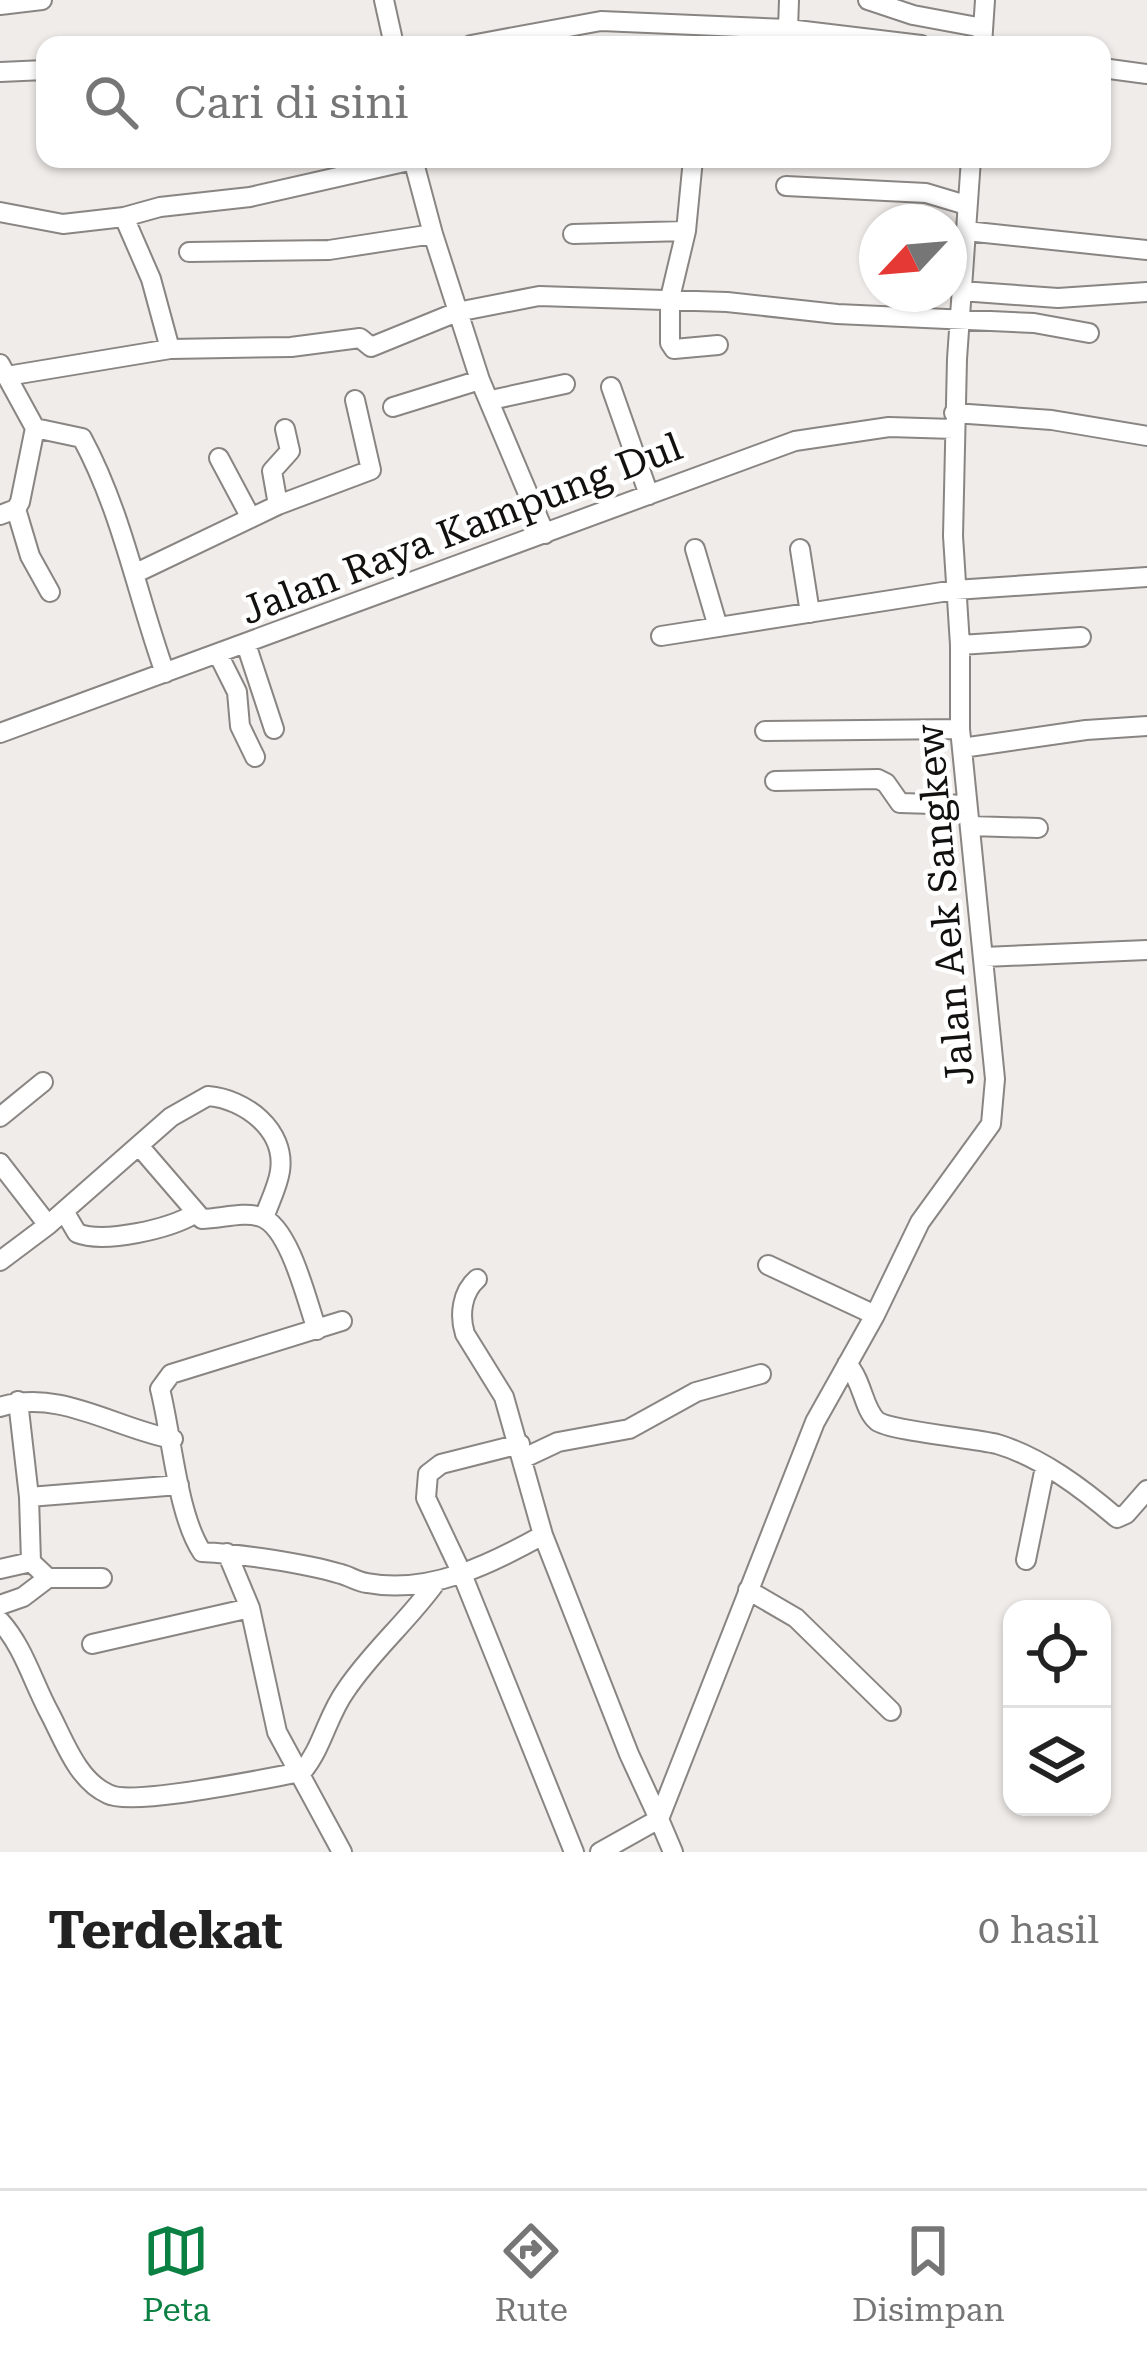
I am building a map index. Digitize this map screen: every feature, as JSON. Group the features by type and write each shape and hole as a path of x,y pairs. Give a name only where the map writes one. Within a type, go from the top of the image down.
{"street":[{"path":"0,5 42,0"},
{"path":"384,0 392,36"},
{"path":"788,29 789,0"},
{"path":"868,0 980,36"},
{"path":"983,36 985,0"},
{"path":"514,36 581,22 747,36 788,29 846,36"},
{"path":"1111,69 1147,74"},
{"path":"0,72 36,70"},
{"path":"0,212 63,224 124,217 160,207 250,197 378,168"},
{"path":"415,168 480,380 545,534"},
{"path":"692,168 686,231 670,298 670,343 674,349 718,344"},
{"name":"Jalan Aek Sangkew","path":"966,204 969,168"},
{"path":"786,186 926,193 963,204"},
{"path":"124,217 151,279 170,349"},
{"path":"573,234 686,231"},
{"path":"967,231 1147,250"},
{"path":"189,252 329,250 433,235"},
{"path":"967,291 1058,298 1147,292"},
{"path":"50,592 8,512 34,428 3,370 170,349 292,346 359,338 371,347 457,312 539,296 670,298 958,322 1034,323 1089,333"},
{"path":"1034,323 1058,298"},
{"name":"Jalan Aek Sangkew","path":"659,1819 815,1422 920,1222 991,1124 995,1079 961,738 955,590 959,312"},
{"path":"393,407 480,380"},
{"path":"490,400 565,384"},
{"path":"611,387 650,495"},
{"path":"136,573 278,505 371,470 355,400"},
{"name":"Jalan Raya Kampung Dul","path":"0,733 795,441 954,421 1052,420 1147,436"},
{"path":"34,428 82,439 136,573 142,608 165,673"},
{"path":"278,505 271,480 272,471 290,451 285,429"},
{"path":"219,458 251,518"},
{"path":"695,549 718,627"},
{"path":"800,549 810,613"},
{"path":"661,636 955,590 1147,578"},
{"path":"960,646 1081,637"},
{"path":"246,644 274,728"},
{"path":"218,654 237,692 240,726 255,758"},
{"path":"765,731 961,738 1147,726"},
{"path":"776,781 878,779 901,803 967,805"},
{"path":"970,826 1038,828"},
{"path":"984,957 1147,950"},
{"path":"0,1117 43,1082"},
{"path":"0,1261 151,1134 208,1096 236,1102 271,1130 281,1170 264,1217"},
{"path":"140,1147 202,1219 264,1217"},
{"path":"0,1163 56,1218 89,1238 163,1230 196,1214"},
{"path":"264,1217 286,1246 317,1330"},
{"path":"767,1265 874,1315"},
{"path":"477,1279 466,1292 461,1323 504,1397 543,1535 673,1852"},
{"path":"342,1321 171,1374 160,1389 179,1485 194,1540 202,1552 338,1573 366,1583 436,1582 543,1535"},
{"path":"847,1364 858,1376 872,1415 886,1426 1002,1446 1045,1466 1117,1518 1147,1490"},
{"path":"574,1852 462,1574 426,1498 428,1474 454,1460 629,1429 696,1392 761,1374"},
{"path":"48,1578 31,1562 29,1497 9,1404 88,1411 172,1439"},
{"path":"1026,1560 1045,1466"},
{"path":"29,1497 179,1485"},
{"path":"227,1553 250,1609 277,1732 337,1850"},
{"path":"0,1569 31,1562"},
{"path":"0,1605 23,1597 48,1578 102,1578"},
{"path":"0,1621 11,1633 89,1781 121,1799 149,1798 298,1773 316,1755 346,1688 436,1582"},
{"path":"748,1590 796,1618 891,1712"},
{"path":"92,1644 250,1609"},
{"path":"600,1852 659,1819"}]}
